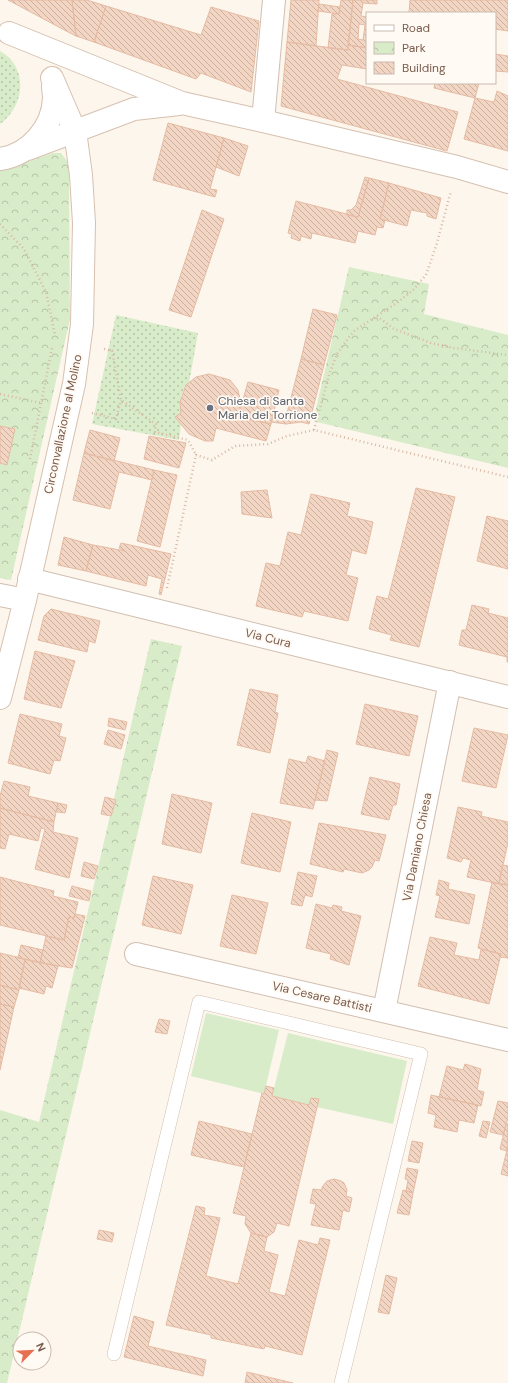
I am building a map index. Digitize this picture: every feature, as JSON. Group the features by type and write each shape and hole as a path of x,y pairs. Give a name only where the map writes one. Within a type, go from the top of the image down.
{"street":[{"path":"264,121 274,0"},
{"path":"5,32 182,103 458,167 508,182"},
{"name":"Circonvallazione al Molino","path":"0,698 25,600 74,384 82,324 84,223 81,175 75,131 42,58 28,43 5,32"},
{"path":"25,150 40,136 50,120 54,98 52,78"},
{"path":"0,159 8,158 25,150 134,109 182,103"},
{"name":"Via Cura","path":"29,579 508,697"},
{"path":"0,595 25,600"},
{"name":"Via Damiano Chiesa","path":"384,1011 450,682"},
{"name":"Via Cesare Battisti","path":"136,954 508,1040"}],"lane":[{"path":"114,1354 199,1002 423,1049 341,1383"}],"path":[{"path":"314,430 328,378 337,354 354,331 413,290 426,275 437,243 458,167"},
{"path":"0,224 24,249 46,292 55,336"},
{"path":"377,316 394,329 431,343 508,355"},
{"path":"29,463 53,343"},
{"path":"98,415 116,419 121,400 112,351 102,349"},
{"path":"0,394 42,403"},
{"path":"121,400 156,424 155,432 188,440 196,455 166,595"},
{"path":"196,455 212,460 235,446 268,444 287,436 314,430 508,477"}],"green space":[{"path":"0,51 9,58 16,67 20,87 19,97 15,107 0,124"},
{"path":"53,153 61,153 67,161 69,172 70,319 11,580 0,578 0,171"},
{"path":"349,267 429,284 424,314 508,335 508,468 313,421"},
{"path":"116,315 198,333 189,383 184,389 181,397 181,413 175,417 181,425 179,440 92,424"},
{"path":"151,639 182,646 19,1331 12,1331 12,1362 7,1383 0,1383 0,1110 39,1122"},
{"path":"206,1013 279,1030 264,1094 191,1076"},
{"path":"288,1033 407,1061 393,1124 317,1107 319,1100 311,1098 309,1105 272,1096"}],"building":[{"path":"8,0 72,0 76,36 70,33"},
{"path":"72,0 87,0 106,6 94,42 76,36"},
{"path":"291,0 319,0 316,46 287,42"},
{"path":"341,0 353,0 348,50 328,48 332,14 339,14"},
{"path":"353,0 377,0 377,4 363,3 361,16 366,17 366,48 348,45","holes":["359,24 365,25 363,40 358,39"]},
{"path":"410,0 508,0 508,31 496,29 496,12 409,12"},
{"path":"319,4 340,7 339,14 318,11"},
{"path":"106,6 201,35 211,7 259,21 251,92 201,73 196,79 94,42"},
{"path":"287,42 348,50 348,45 366,48 366,69 342,65 337,79 458,112 447,151 281,106"},
{"path":"496,54 508,56 508,72 496,71"},
{"path":"435,84 479,84 475,98 434,88"},
{"path":"497,91 508,96 508,151 464,139 475,98 494,102"},
{"path":"168,123 224,138 210,189 217,190 215,197 153,180"},
{"path":"224,138 248,146 239,176 216,167"},
{"path":"365,177 369,178 358,217 347,215 347,210 351,210 356,205"},
{"path":"369,178 389,183 380,219 385,220 383,228 377,227 375,235 358,231 355,243 312,233 311,239 301,236 300,241 291,238 292,234 288,233 296,201 358,217"},
{"path":"389,183 441,198 436,219 427,216 427,213 411,210 407,226 380,219"},
{"path":"202,210 224,219 191,317 169,310"},
{"path":"313,309 337,315 324,365 301,359"},
{"path":"301,359 324,365 309,424 301,422 286,424 271,422 274,411 287,413"},
{"name":"Chiesa di Santa Maria del Torrione","path":"209,374 230,380 238,390 240,399 242,400 238,417 271,424 266,441 216,428 213,441 205,441 189,434 175,417 181,413 180,402 186,385 196,377"},
{"path":"248,382 279,390 271,424 238,417"},
{"path":"0,426 15,429 7,465 0,463"},
{"path":"90,430 120,438 114,461 84,453"},
{"path":"149,436 186,443 179,468 144,459"},
{"path":"84,453 154,470 152,480 119,472 110,509 73,500"},
{"path":"154,470 177,475 160,547 137,541"},
{"path":"416,488 455,497 419,647 390,640 392,635 369,629 377,596 388,599"},
{"path":"267,490 272,518 242,514 241,492"},
{"path":"311,494 350,503 347,516 373,522 366,554 352,550 346,575 358,578 348,621 304,611 302,617 256,606 266,563 280,566 288,532 301,535"},
{"path":"487,516 508,521 508,569 477,561"},
{"path":"64,537 93,545 86,571 58,565"},
{"path":"121,543 171,554 161,595 159,594 162,579 148,575 146,586 86,571 93,545 125,551 119,548"},
{"path":"472,605 489,609 488,613 508,618 508,662 507,657 459,645 462,630 466,630"},
{"path":"51,609 100,621 95,643 89,641 87,652 38,640 44,616"},
{"path":"35,651 75,661 61,708 24,699"},
{"path":"250,689 278,695 275,712 278,713 270,753 237,745"},
{"path":"365,704 418,716 409,756 356,744"},
{"path":"20,714 62,724 59,736 66,738 60,761 54,760 50,774 8,763"},
{"path":"109,718 127,722 125,730 108,726"},
{"path":"474,728 508,735 496,788 462,781"},
{"path":"108,730 125,735 121,749 104,744"},
{"path":"327,750 338,753 327,801 315,800"},
{"path":"308,756 325,761 313,809 280,803 289,759 306,763"},
{"path":"370,777 400,784 396,805 393,805 389,820 361,814"},
{"path":"4,781 30,787 28,796 58,803 54,822 0,808 0,796"},
{"path":"172,794 212,803 201,853 162,844"},
{"path":"105,797 116,800 111,816 101,814"},
{"path":"58,803 67,805 65,813 57,812"},
{"path":"458,807 482,812 481,816 508,822 508,842 499,884 467,877 471,860 463,858 461,862 447,858"},
{"path":"0,808 54,822 53,832 78,838 69,878 35,869 45,829 41,828 38,841 9,834 5,849 0,848"},
{"path":"252,813 291,822 280,872 241,863"},
{"path":"319,823 386,835 379,861 375,860 369,870 362,873 344,869 343,872 310,864"},
{"path":"84,862 98,866 94,879 81,876"},
{"path":"502,865 508,866 508,885 499,884"},
{"path":"298,872 317,876 312,897 305,895 302,906 291,904"},
{"path":"153,876 193,885 181,934 142,925"},
{"path":"0,877 54,891 53,896 78,902 74,918 69,917 64,940 0,925"},
{"path":"439,880 449,883 448,889 475,895 469,924 435,917 440,896 436,895"},
{"path":"492,882 508,885 508,958 500,957 501,954 478,948"},
{"path":"72,886 91,891 89,901 69,896"},
{"path":"232,895 268,903 256,954 220,946"},
{"path":"316,904 332,908 333,905 342,907 341,911 361,916 349,965 330,959 331,954 306,948"},
{"path":"75,914 85,916 72,968 40,963 46,936 64,940 69,917 74,918"},
{"path":"430,937 457,943 454,955 479,960 481,949 501,954 489,1004 418,986"},
{"path":"21,945 43,950 40,963 18,958"},
{"path":"0,953 25,959 19,990 0,985"},
{"path":"25,959 58,966 52,988 46,986 44,994 19,988"},
{"path":"0,985 19,990 14,1007 0,1004"},
{"path":"0,1004 14,1007 0,1070"},
{"path":"159,1019 170,1021 167,1034 155,1032"},
{"path":"465,1064 481,1069 477,1090 484,1092 481,1106 439,1097 447,1066 463,1070"},
{"path":"266,1086 274,1088 272,1096 309,1105 311,1098 319,1099 289,1226 277,1223 274,1232 267,1237 251,1233 245,1224 246,1216 233,1213 262,1093 264,1094"},
{"path":"431,1095 478,1105 474,1123 459,1120 457,1132 434,1127 436,1115 428,1113"},
{"path":"498,1101 508,1103 508,1118 503,1135 490,1132"},
{"path":"199,1121 252,1134 244,1167 191,1155"},
{"path":"483,1121 490,1122 486,1138 479,1136"},
{"path":"506,1124 508,1124 507,1151 500,1149"},
{"path":"412,1141 423,1143 419,1163 408,1161"},
{"path":"508,1146 508,1176 501,1174"},
{"path":"407,1168 418,1170 413,1193 406,1191 408,1180 405,1179"},
{"path":"334,1179 344,1183 347,1190 346,1196 352,1198 349,1212 343,1210 339,1230 311,1225 316,1204 310,1203 313,1189 322,1190 322,1187 327,1181"},
{"path":"403,1190 413,1193 409,1215 397,1213"},
{"path":"196,1206 205,1208 204,1215 220,1218 206,1276 238,1284 251,1233 267,1237 264,1251 278,1255 269,1292 285,1296 299,1240 318,1245 320,1238 330,1240 302,1355 265,1346 264,1349 211,1338 211,1335 166,1325"},
{"path":"99,1230 114,1233 112,1242 97,1239"},
{"path":"386,1275 397,1278 389,1314 378,1312"},
{"path":"134,1316 154,1322 148,1346 206,1360 203,1376 124,1357"},
{"path":"247,1372 293,1383 245,1383"}],"place":[{"name":"Chiesa di Santa Maria del Torrione","path":"210,408"}]}
